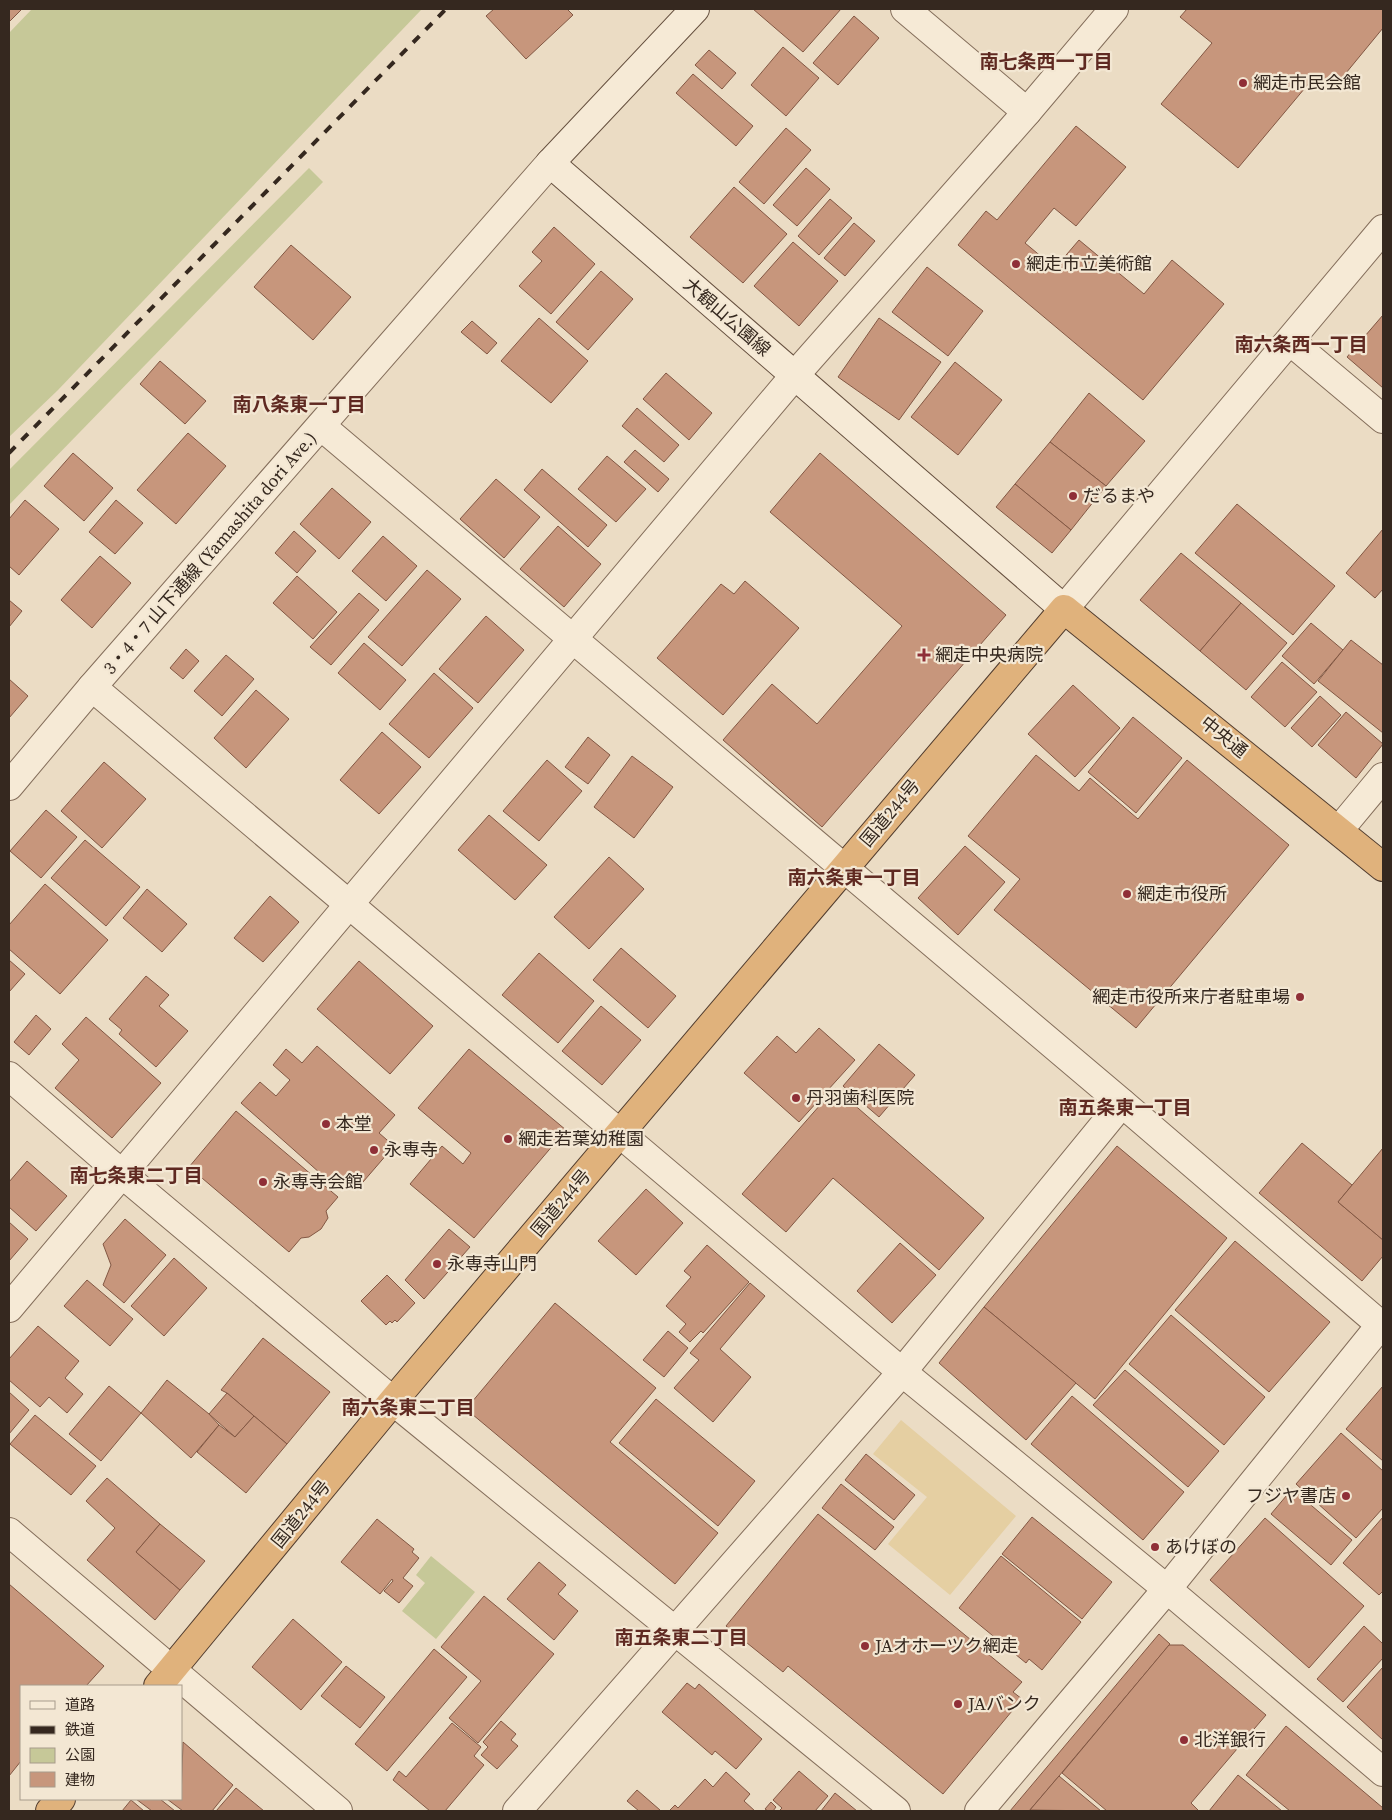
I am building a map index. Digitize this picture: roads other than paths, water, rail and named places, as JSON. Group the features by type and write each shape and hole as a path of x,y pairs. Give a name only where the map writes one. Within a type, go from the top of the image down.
{"highway":[{"name":"中央通","path":"1064,608 1383,867"},
{"name":"国道244号","path":"165,1678 393,1401 1064,608"},
{"path":"50,1811 60,1800"}],"street":[{"path":"550,163 694,9"},
{"path":"905,9 1027,112"},
{"path":"9,1308 795,375 1027,112 1114,9"},
{"name":"大観山公園線","path":"550,163 1064,608"},
{"name":"3・4・7 山下通線 (Yamashita dori Ave.)","path":"9,786 92,686 550,163"},
{"path":"1064,608 1383,229"},
{"path":"1290,341 1383,419"},
{"path":"321,426 1382,1325 1167,1589 979,1811"},
{"path":"92,686 902,1372 1167,1589 1383,1772"},
{"path":"1339,830 1383,777"},
{"path":"9,1076 122,1174 393,1401 896,1811"},
{"path":"517,1811 902,1372 1122,1104"},
{"path":"9,1532 165,1678"},
{"path":"182,1691 338,1811"}],"railway":[{"path":"9,453 446,9"}],"place":[{"name":"網走市民会館","path":"1243,83"},
{"name":"網走市立美術館","path":"1016,264"},
{"name":"だるまや","path":"1073,496"},
{"name":"網走中央病院","path":"924,655"},
{"name":"網走市役所","path":"1127,894"},
{"name":"網走市役所来庁者駐車場","path":"1300,997"},
{"name":"丹羽歯科医院","path":"796,1098"},
{"name":"本堂","path":"326,1124"},
{"name":"網走若葉幼稚園","path":"508,1139"},
{"name":"永専寺","path":"374,1150"},
{"name":"永専寺会館","path":"263,1182"},
{"name":"永専寺山門","path":"437,1264"},
{"name":"フジヤ書店","path":"1346,1496"},
{"name":"あけぼの","path":"1155,1547"},
{"name":"JAオホーツク網走","path":"865,1646"},
{"name":"JAバンク","path":"958,1704"},
{"name":"北洋銀行","path":"1184,1740"}],"district":[{"name":"南七条西一丁目","path":"1046,61"},
{"name":"南六条西一丁目","path":"1301,344"},
{"name":"南八条東一丁目","path":"299,404"},
{"name":"南六条東一丁目","path":"854,877"},
{"name":"南五条東一丁目","path":"1125,1107"},
{"name":"南七条東二丁目","path":"136,1175"},
{"name":"南六条東二丁目","path":"408,1407"},
{"name":"南五条東二丁目","path":"681,1637"}]}
